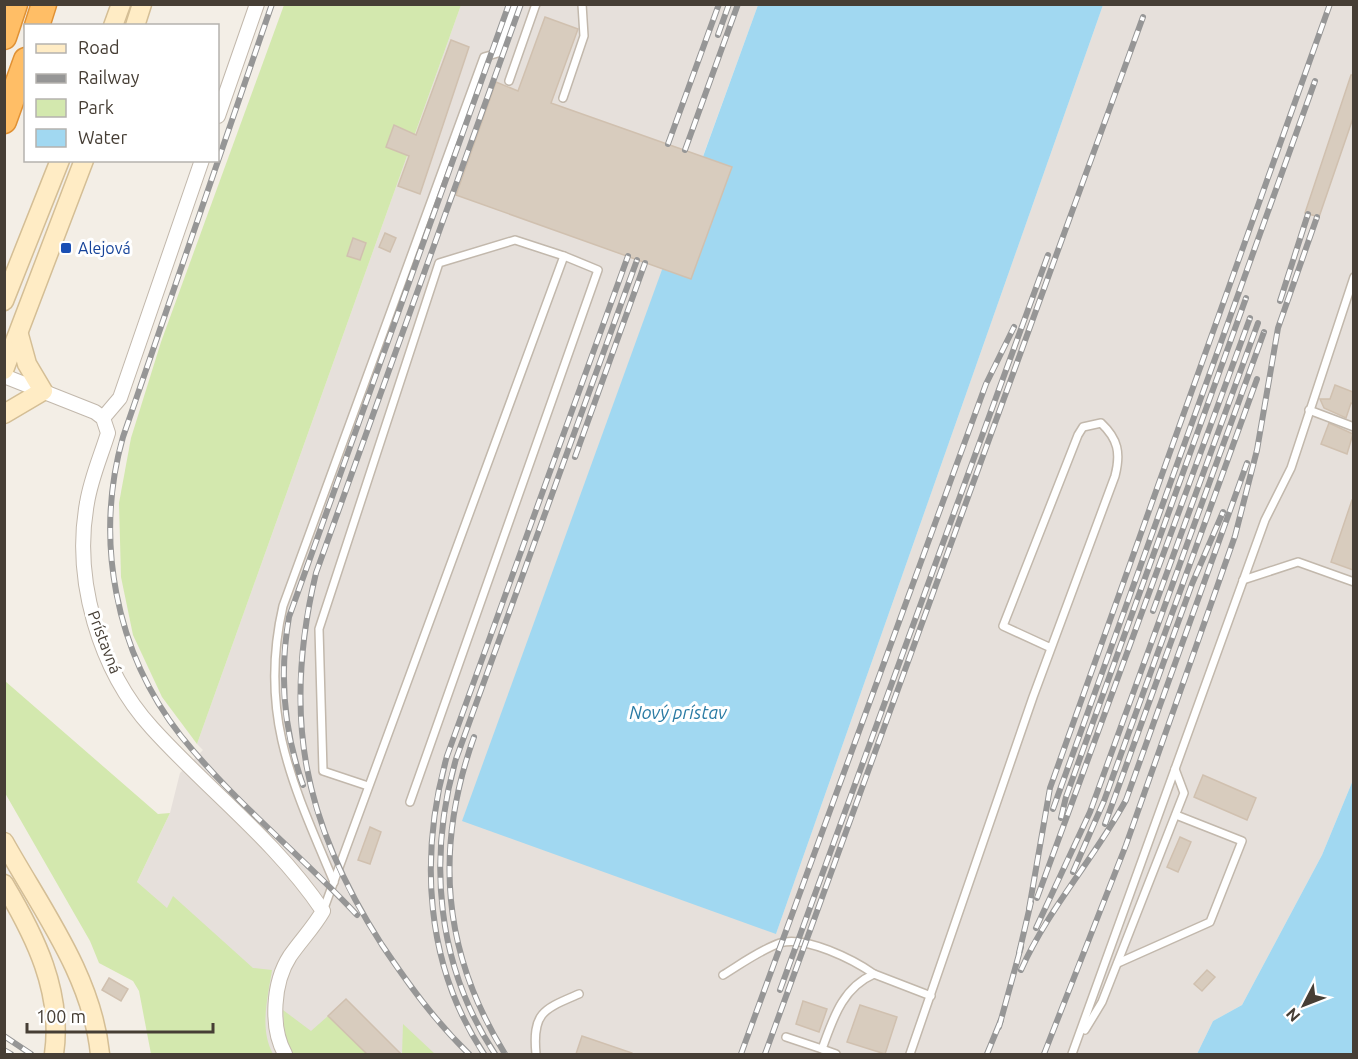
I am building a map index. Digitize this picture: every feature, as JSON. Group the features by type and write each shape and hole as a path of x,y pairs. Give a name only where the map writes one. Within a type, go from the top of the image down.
{"highway":[{"path":"4,37 15,4"},
{"path":"38,24 44,4"},
{"path":"4,122 24,66"}],"main road":[{"path":"114,24 121,4"},
{"path":"136,24 142,4"},
{"path":"4,301 59,162"},
{"path":"4,370 83,162"},
{"path":"4,414 43,392 27,364 19,335"},
{"path":"4,842 81,978 98,1032 100,1054"},
{"path":"4,884 27,923 43,959 53,994 55,1048"}],"street":[{"path":"219,113 257,4"},
{"path":"4,376 88,409 103,418 120,398 201,162"},
{"name":"Prístavná","path":"103,418 108,433 87,502 83,552 92,610 108,656 125,691 151,728 299,876 324,911"},
{"path":"285,1054 277,1037 275,1022 281,978 289,958 324,911"}],"lane":[{"path":"334,882 292,783 276,717 275,640 283,606 483,57 498,53 515,4"},
{"path":"509,81 536,4"},
{"path":"563,98 584,36 582,4"},
{"path":"368,786 323,771 319,629 440,263 516,240 598,270 410,802"},
{"path":"324,911 564,256"},
{"path":"1072,1054 1265,520 1291,468 1353,277"},
{"path":"1309,410 1353,427"},
{"path":"910,1054 1051,648 1119,461 1118,446 1113,434 1101,423 1083,427 1078,435 1003,626 1051,648"},
{"path":"1243,580 1298,562 1353,582"},
{"path":"1078,1040 1102,1002 1184,793 1175,769"},
{"path":"1118,963 1210,922 1242,841 1176,815"},
{"path":"723,975 782,943 796,942 854,959 874,974 931,996"},
{"path":"822,1049 839,1003 861,980 874,974"},
{"path":"536,1054 533,1031 547,1008 579,994"},
{"path":"786,1037 836,1054"}],"shaded area":[{"path":"461,5 758,5 703,156 776,934 1103,5 1353,5 1353,780 1322,855 1242,1005 1213,1021 1197,1054 251,1054 227,1009 137,882 170,813 180,773 203,750 197,744"}],"green space":[{"path":"284,5 461,5 197,744 162,697 133,635 121,577 119,503 131,438 161,342"},
{"path":"5,681 158,814 170,813 137,882 167,908 173,896 253,968 272,970 265,1024 273,1054 151,1054 139,991 133,981 99,963 90,941 5,793"},
{"path":"283,1010 311,1031 328,1016 367,1054 293,1054 285,1039"},
{"path":"403,1024 435,1054 402,1054"}],"water":[{"name":"Nový prístav","path":"758,5 1103,5 776,934 462,821"},
{"path":"1353,780 1353,1054 1197,1054 1213,1021 1242,1005 1322,855"}],"building":[{"path":"545,17 578,29 551,103 732,167 691,279 456,195 496,82 518,91"},
{"path":"451,40 469,47 420,194 398,186 409,156 386,147 394,125 416,135"},
{"path":"1351,75 1353,75 1353,118 1319,217 1305,213"},
{"path":"385,233 396,238 390,252 379,247"},
{"path":"353,238 366,243 360,260 347,256"},
{"path":"1335,385 1353,392 1353,404 1351,403 1346,418 1324,408 1320,399 1330,399"},
{"path":"1329,423 1353,434 1347,454 1321,444"},
{"path":"1353,500 1353,570 1331,562"},
{"path":"1203,775 1256,798 1247,820 1194,797"},
{"path":"370,827 381,832 370,864 358,860"},
{"path":"1180,837 1191,842 1178,872 1167,867"},
{"path":"1207,970 1215,977 1202,991 1194,984"},
{"path":"109,978 128,989 121,1001 102,990"},
{"path":"346,999 401,1054 367,1054 328,1016"},
{"path":"803,1001 827,1009 819,1032 796,1024"},
{"path":"860,1005 897,1017 885,1054 847,1042"},
{"path":"582,1036 632,1053 632,1054 576,1054"}],"railway":[{"path":"219,158 272,4"},
{"path":"303,785 291,743 285,702 284,660 289,617 509,4"},
{"path":"469,1054 423,1002 382,945 355,900 334,855 317,811 307,766 301,721 301,674 306,625 316,573 521,4"},
{"path":"668,144 719,4"},
{"path":"718,35 729,4"},
{"path":"685,150 738,4"},
{"path":"1029,909 1050,788 1330,4"},
{"path":"765,1054 1143,17"},
{"path":"1053,809 1315,81"},
{"path":"218,162 123,437 114,476 111,515 111,554 116,593 126,631 140,668 158,703 181,736 222,783 357,915"},
{"path":"1280,301 1308,214"},
{"path":"1044,1054 1126,845 1235,536 1257,450 1278,328 1317,217"},
{"path":"780,990 1048,255"},
{"path":"484,1054 464,1020 449,984 439,947 433,909 431,871 438,794 447,756 628,256"},
{"path":"495,1054 475,1020 460,985 450,949 443,911 440,874 447,797 456,759 637,260"},
{"path":"575,457 645,263"},
{"path":"1061,818 1066,797 1246,298"},
{"path":"1037,898 1250,318"},
{"path":"1153,611 1258,323"},
{"path":"741,1054 986,384 1014,327"},
{"path":"1036,928 1090,812 1264,332"},
{"path":"1073,872 1104,801 1257,379"},
{"path":"1021,970 1044,926 1126,800 1247,463"},
{"path":"1105,824 1192,584 1223,512"},
{"path":"474,737 461,779 453,819 450,860 451,899 457,938 468,977 484,1016 505,1054"},
{"path":"1019,953 1031,902"},
{"path":"999,1027 1021,947"},
{"path":"987,1054 1001,1020"},
{"path":"4,1036 31,1054"},
{"path":"4,1050 11,1054"}],"place":[{"name":"Alejová","path":"66,248"}]}
